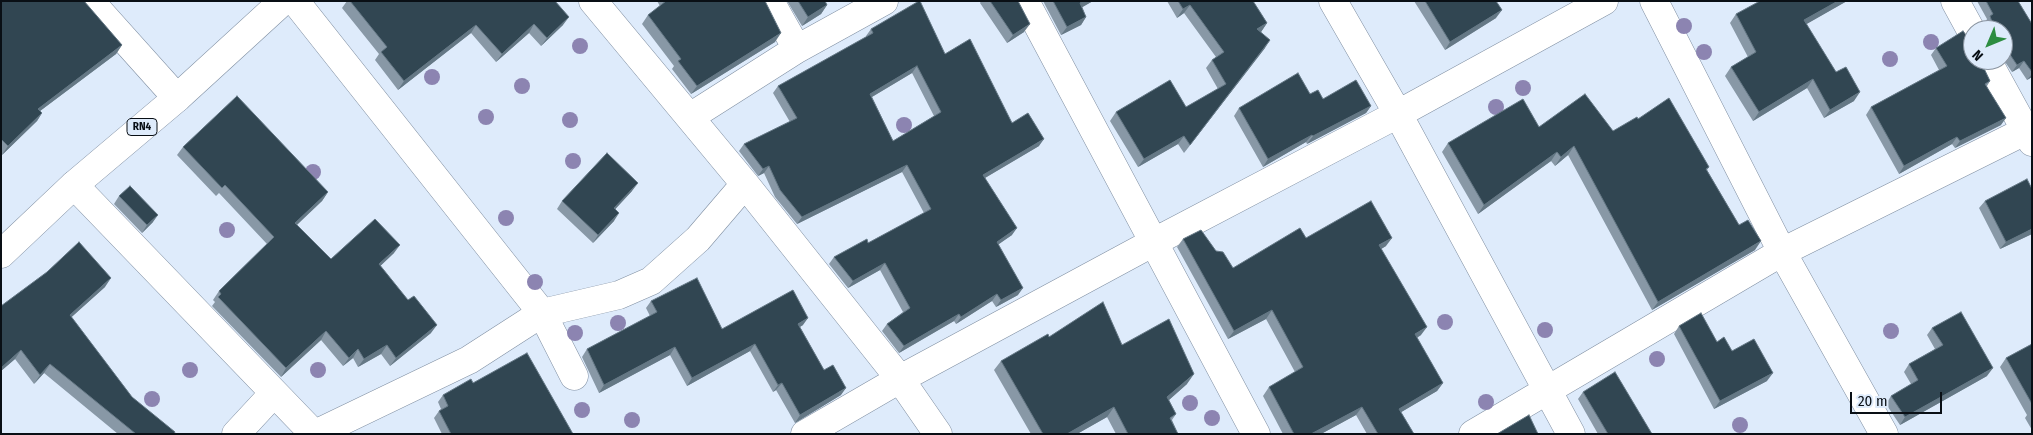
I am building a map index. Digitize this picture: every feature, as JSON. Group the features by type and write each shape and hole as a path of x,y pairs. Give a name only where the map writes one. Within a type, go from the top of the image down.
{"main road":[{"path":"90,1 177,98"},
{"name":"RN4","path":"1,254 74,185 177,98 283,1"},
{"path":"295,1 542,313 574,376"},
{"path":"593,1 746,184 900,379 938,434"},
{"path":"770,1 797,49"},
{"path":"690,117 797,49 884,1"},
{"path":"1026,1 1256,434"},
{"path":"1333,1 1398,114 1570,434"},
{"path":"805,434 900,379 1154,242 1398,114 1604,1"},
{"path":"1654,1 1782,252 1884,434"},
{"path":"1955,1 1965,20"},
{"path":"1473,434 1782,252 2029,136 1993,70"},
{"path":"74,185 314,434 469,360 542,313 619,296 650,282 698,239 746,184"},
{"path":"236,434 274,392"}],"building":[{"path":"1,1 84,1 122,45 38,109 42,113 8,146 1,139"},
{"path":"350,1 555,1 569,17 547,38 534,24 502,54 476,25 404,81 381,52 387,47"},
{"path":"666,1 765,1 781,33 697,86 678,61 681,59 648,15"},
{"path":"798,1 825,1 827,5 808,17"},
{"path":"920,1 945,54 970,39 1012,123 1028,113 1044,139 983,175 1017,228 997,242 1023,288 1001,300 997,294 961,317 959,314 904,346 887,324 910,308 885,263 853,281 834,257 867,239 868,243 931,209 907,165 802,217 780,190 769,166 763,169 744,144 797,118 778,86 873,33 871,29","holes":["917,66 941,112 893,141 870,94"]},
{"path":"990,1 1018,1 1030,24 1013,35"},
{"path":"1053,1 1084,1 1080,3 1086,17 1067,27"},
{"path":"1178,1 1253,1 1267,23 1257,29 1270,40 1190,145 1184,136 1144,159 1116,112 1170,80 1186,107 1226,84 1212,60 1224,52 1190,5 1183,9"},
{"path":"1425,1 1496,1 1502,10 1450,42"},
{"path":"1760,1 1838,1 1804,20 1836,72 1846,67 1860,92 1830,110 1813,79 1759,112 1731,67 1756,52 1736,14"},
{"path":"1986,1 2018,1 2032,24 2032,72 2024,61 2017,65 2013,59 2013,20 1991,20 1990,16 1993,14"},
{"path":"1963,31 1963,70 1985,70 1990,81 1985,84 2006,118 1960,141 1957,137 1904,166 1871,107 1947,66 1936,48"},
{"path":"1298,73 1310,94 1318,90 1323,99 1356,80 1371,106 1268,159 1239,108"},
{"path":"1585,94 1613,131 1637,117 1638,119 1669,98 1709,167 1706,169 1739,225 1748,220 1761,241 1658,302 1574,146 1561,157 1557,152 1484,205 1448,143 1523,99 1539,127"},
{"path":"237,96 328,192 295,223 331,259 375,219 400,245 379,264 408,300 414,296 437,325 396,358 387,345 364,359 358,349 349,358 326,331 286,368 218,297 221,294 219,291 274,237 225,185 222,188 183,147"},
{"path":"607,153 638,183 614,208 619,213 598,235 562,201"},
{"path":"2027,179 2032,189 2032,229 2006,242 1985,201"},
{"path":"130,186 158,215 147,225 119,196"},
{"path":"1371,201 1392,238 1379,245 1427,327 1415,334 1443,383 1399,409 1414,434 1378,434 1362,407 1311,434 1294,434 1269,387 1303,367 1272,310 1234,331 1183,239 1201,230 1216,251 1223,252 1233,268 1300,228 1306,238"},
{"path":"79,242 111,278 70,315 132,397 175,432 174,434 136,434 50,364 40,375 21,350 1,368 1,306 47,272"},
{"path":"697,278 722,329 793,290 808,318 798,324 824,370 833,365 846,388 800,415 782,383 778,385 755,344 692,378 675,347 604,385 587,349 657,312 651,301"},
{"path":"1103,302 1122,345 1169,319 1194,374 1167,397 1176,414 1170,418 1178,434 1128,434 1114,407 1067,434 1043,434 1001,361 1048,334 1049,337"},
{"path":"1961,312 1993,368 1905,417 1891,396 1918,380 1909,364 1943,345 1932,328"},
{"path":"1701,313 1717,342 1724,337 1732,351 1754,339 1773,373 1720,401 1679,326"},
{"path":"2032,344 2032,404 2006,358"},
{"path":"527,353 573,434 451,434 439,411 448,406 443,395 471,379 473,383"},
{"path":"1615,372 1652,434 1608,434 1583,392"},
{"path":"1529,415 1538,434 1497,434"}]}
